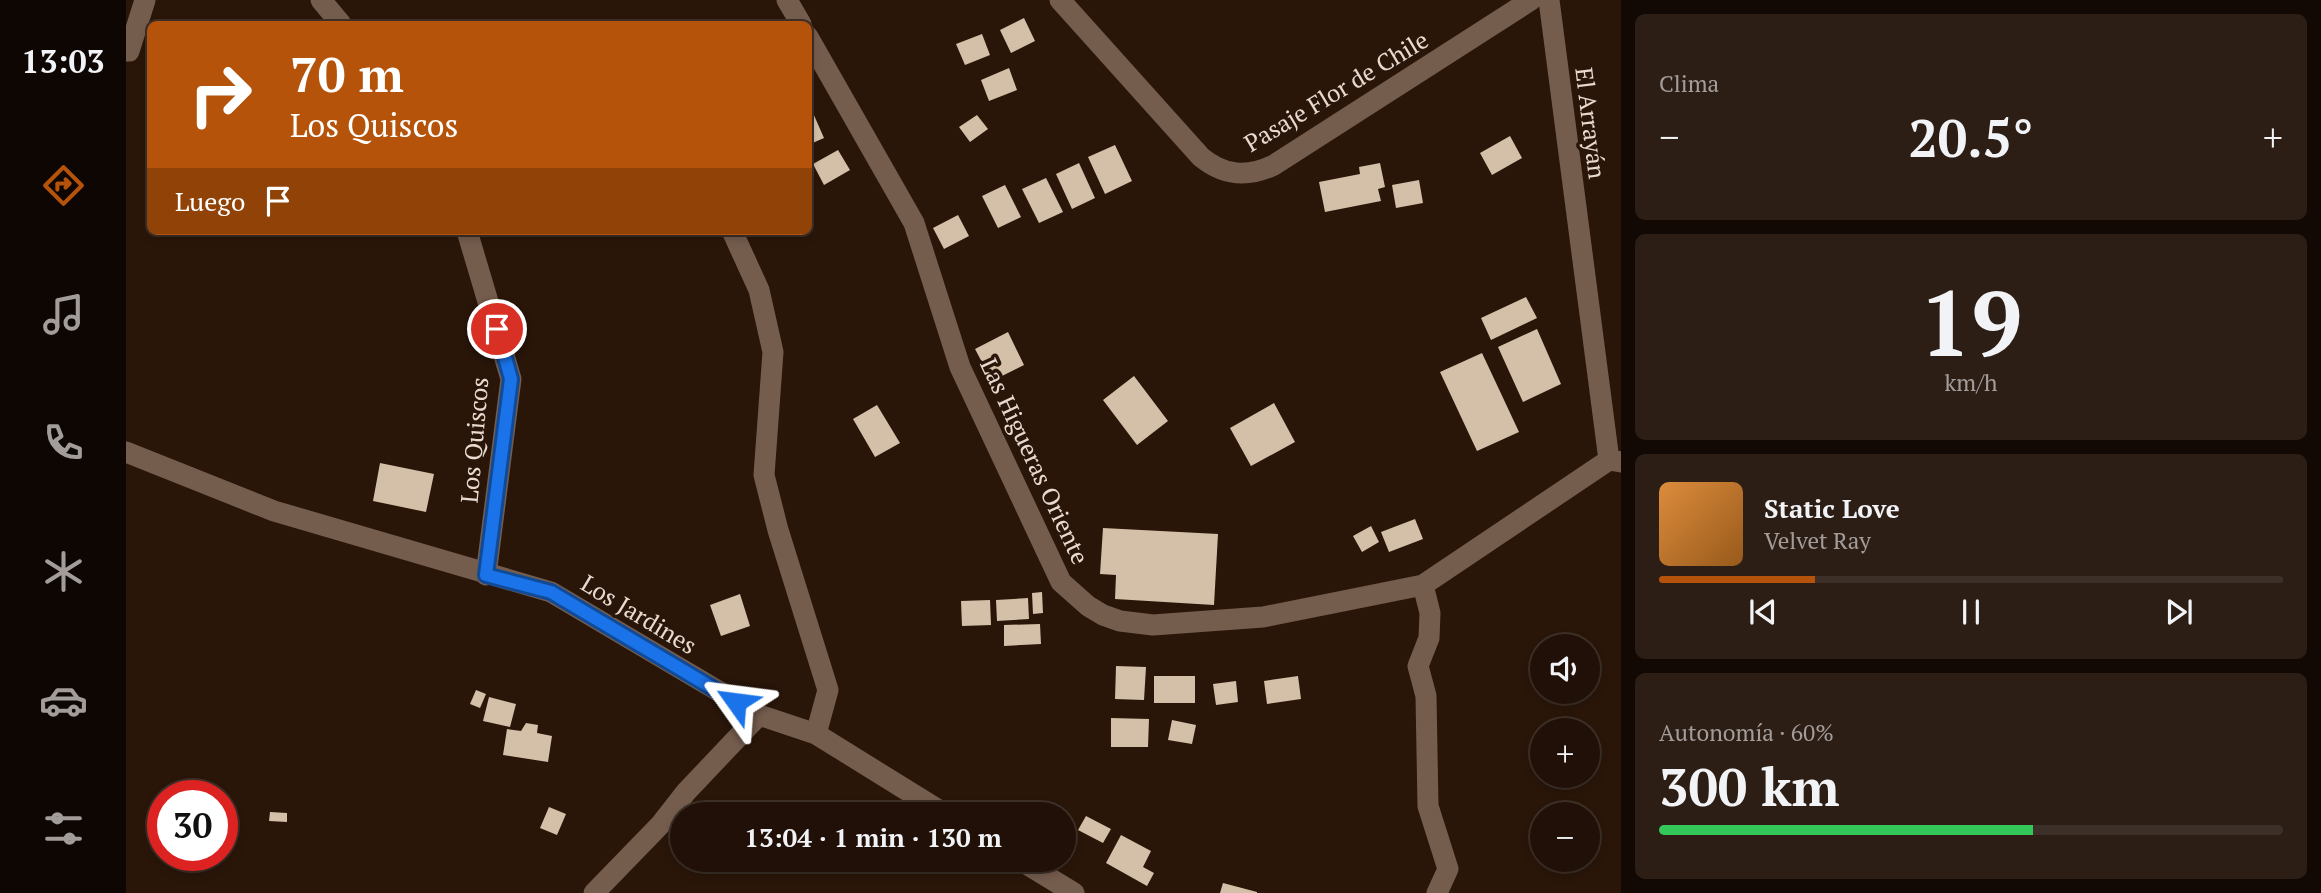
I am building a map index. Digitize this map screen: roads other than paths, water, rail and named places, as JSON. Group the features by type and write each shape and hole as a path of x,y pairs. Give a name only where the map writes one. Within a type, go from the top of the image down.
{"street":[{"path":"126,51 129,51 145,0"},
{"path":"321,0 338,21"},
{"path":"787,0 799,21"},
{"name":"Pasaje Flor de Chile","path":"1060,0 1201,157 1222,171 1248,174 1274,165 1531,0"},
{"name":"El Arrayán","path":"1549,0 1615,461"},
{"name":"Las Higueras Oriente","path":"812,44 914,223 960,367 1062,582 1074,595 1111,618 1153,625 1263,617 1423,585 1615,461"},
{"name":"Los Quiscos","path":"468,235 511,379 486,575"},
{"path":"734,235 759,290 773,352 764,475 778,530 828,690 816,734"},
{"name":"Los Jardines","path":"126,452 274,511 551,592 759,715 816,734 926,802"},
{"path":"1423,585 1430,613 1429,638 1418,666 1426,696 1428,806 1448,869 1437,893"},
{"path":"594,893 662,824 686,792 759,715"},
{"path":"1039,872 1074,893"}]}
